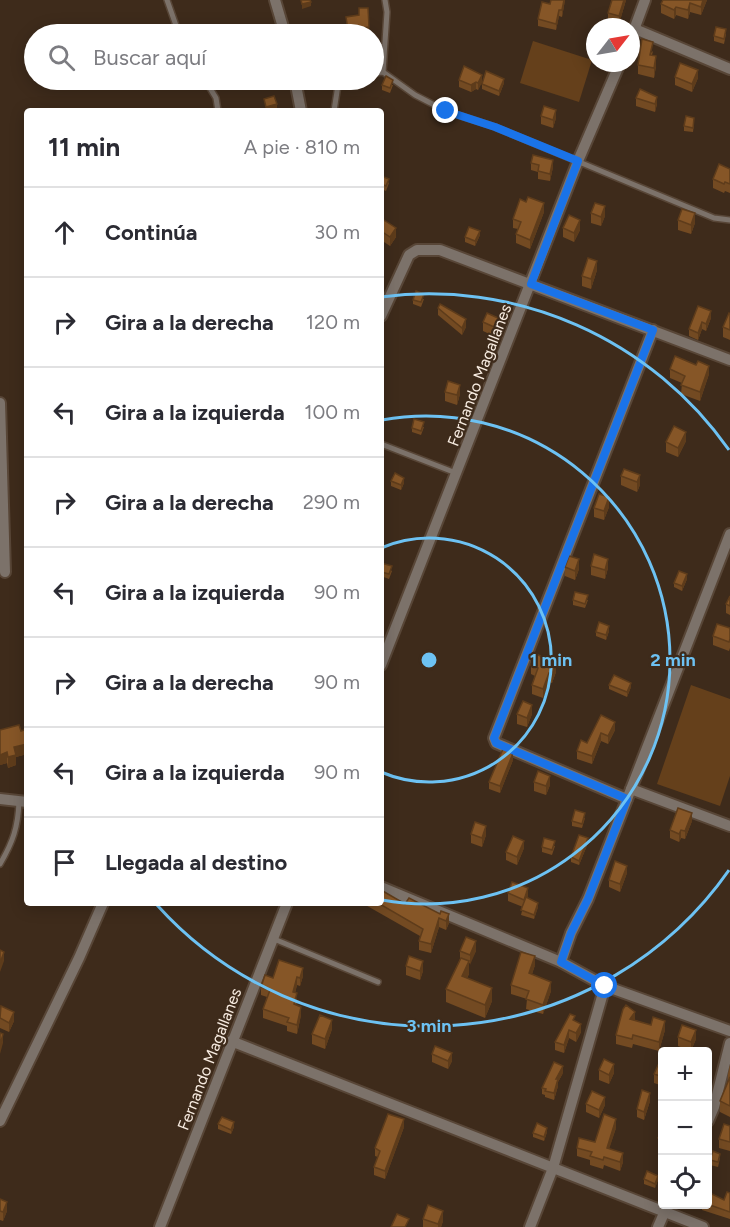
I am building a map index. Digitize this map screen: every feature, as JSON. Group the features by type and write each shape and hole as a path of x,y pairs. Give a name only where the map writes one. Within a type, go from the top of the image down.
{"street":[{"path":"275,0 282,24"},
{"path":"638,18 645,0"},
{"path":"640,36 730,69"},
{"name":"Fernando Magallanes","path":"384,657 578,161 616,72"},
{"path":"297,90 301,108"},
{"path":"384,309 409,255 417,250 440,250 730,360"},
{"path":"653,330 494,738 496,743 629,794 730,826"},
{"path":"0,403 2,573"},
{"path":"561,962 571,933 588,899 730,534"},
{"path":"0,799 23,802"},
{"path":"384,888 561,962 605,986 730,1031"},
{"path":"0,1121 79,958 101,906"},
{"name":"Fernando Magallanes","path":"160,1227 286,906"},
{"path":"530,1227 553,1168 605,986"},
{"path":"231,1041 553,1168 658,1205"},
{"path":"712,1112 730,1043"},
{"path":"658,1227 666,1209"},
{"path":"668,1209 703,1227"}],"lane":[{"path":"167,0 175,24"},
{"path":"384,57 387,12 385,0"},
{"path":"384,73 415,95 446,111 495,127 714,218 730,220"},
{"path":"211,90 216,98 218,108"},
{"path":"334,108 337,90"},
{"path":"384,445 456,473"},
{"path":"0,864 10,847 23,802"},
{"path":"273,939 378,982"}],"shaded area":[{"path":"533,41 586,58 586,72 588,72 579,102 520,83"},
{"path":"691,685 730,699 730,776 720,806 657,784"}],"building":[{"path":"301,0 310,0 311,2 302,4"},
{"path":"551,0 564,0 556,24 538,19 542,2 550,4"},
{"path":"612,0 624,0 619,16 608,13"},
{"path":"663,0 703,0 701,7 690,3 688,10 676,7 674,10 661,4"},
{"path":"359,8 368,8 369,24 347,24 346,17 359,15"},
{"path":"716,27 726,29 724,39 714,36"},
{"path":"642,39 653,42 650,55 656,56 654,68 640,65"},
{"path":"680,63 698,70 692,84 675,77"},
{"path":"464,66 482,75 478,83 471,85 459,80"},
{"path":"486,71 504,79 499,91 482,84"},
{"path":"386,76 393,80 390,88 384,86"},
{"path":"640,89 657,97 655,104 636,98"},
{"path":"274,96 277,104 266,107 264,99"},
{"path":"544,106 556,110 553,120 541,116"},
{"path":"686,116 694,118 693,128 684,126"},
{"path":"533,155 553,160 550,174 538,171 539,165 531,163"},
{"path":"719,164 730,169 730,184 713,179"},
{"path":"384,177 389,179 386,186 384,185"},
{"path":"528,197 544,203 530,240 516,234 521,222 513,219 520,199 526,202"},
{"path":"595,203 605,206 601,217 591,213"},
{"path":"682,209 695,213 691,225 678,220"},
{"path":"569,215 580,220 574,233 563,228"},
{"path":"384,220 396,228 390,237 384,233"},
{"path":"469,227 480,231 475,241 465,237"},
{"path":"588,258 597,261 591,279 582,276"},
{"path":"416,291 424,294 421,302 413,300"},
{"path":"440,304 466,319 462,328 438,308"},
{"path":"698,306 711,311 706,324 702,322 698,333 689,329"},
{"path":"487,313 498,318 494,327 483,322"},
{"path":"730,314 730,330 723,327"},
{"path":"675,356 696,365 698,361 709,366 700,392 681,385 685,376 670,369"},
{"path":"448,381 460,385 457,395 445,392"},
{"path":"414,419 424,422 421,431 412,428"},
{"path":"674,426 686,432 678,448 666,442"},
{"path":"624,469 640,475 637,482 621,476"},
{"path":"395,473 404,478 401,485 391,481"},
{"path":"599,494 609,497 604,511 594,508"},
{"path":"594,554 608,559 605,570 591,566"},
{"path":"569,556 579,559 575,571 565,567"},
{"path":"384,564 392,566 389,574 384,573"},
{"path":"679,571 687,574 682,586 674,583"},
{"path":"575,592 588,595 585,604 573,600"},
{"path":"599,622 609,626 606,635 596,632"},
{"path":"717,624 730,628 729,642 713,636"},
{"path":"536,654 556,663 543,689 532,685 538,668 531,665"},
{"path":"614,675 631,683 627,692 609,685"},
{"path":"523,701 532,705 527,718 517,714"},
{"path":"601,715 615,722 608,736 601,733 592,756 577,751 581,740 587,743"},
{"path":"19,725 21,731 24,730 24,745 14,747 16,755 8,757 7,752 0,755 0,730"},
{"path":"503,749 513,753 500,786 489,782"},
{"path":"538,771 550,776 546,786 534,782"},
{"path":"678,808 692,813 685,831 681,830 679,834 670,830"},
{"path":"575,810 585,813 582,824 572,821"},
{"path":"475,822 486,826 482,838 471,834"},
{"path":"579,835 588,838 579,861 571,857"},
{"path":"513,836 524,841 517,857 506,852"},
{"path":"544,838 555,841 552,850 542,847"},
{"path":"615,861 627,866 620,884 609,880"},
{"path":"512,882 528,888 524,900 508,893"},
{"path":"384,892 405,904 409,898 440,914 441,911 449,914 446,921 439,918 431,944 419,941 423,929 383,906"},
{"path":"526,897 538,903 534,915 521,910"},
{"path":"466,937 476,941 470,955 460,951"},
{"path":"0,950 4,952 0,963"},
{"path":"521,952 535,956 529,973 551,982 543,1005 526,999 529,991 511,985"},
{"path":"409,956 423,961 420,971 406,966"},
{"path":"461,958 469,961 462,976 492,988 485,1005 446,989"},
{"path":"279,960 303,968 300,978 297,977 293,992 297,993 294,1004 301,1007 297,1025 287,1022 289,1018 263,1009 270,990 261,987 265,975 273,978"},
{"path":"626,1005 635,1012 630,1019 651,1025 653,1017 665,1021 659,1042 633,1035 632,1039 616,1035"},
{"path":"1,1006 14,1012 9,1023 0,1018"},
{"path":"570,1014 575,1016 573,1020 581,1024 576,1033 569,1030 564,1045 555,1042"},
{"path":"320,1015 332,1020 325,1039 312,1034"},
{"path":"682,1025 696,1030 691,1042 678,1037"},
{"path":"435,1046 452,1053 448,1061 432,1054"},
{"path":"604,1059 614,1064 609,1075 599,1070"},
{"path":"554,1062 563,1066 556,1079 558,1079 554,1093 542,1088"},
{"path":"730,1077 730,1106 720,1101"},
{"path":"642,1090 650,1093 644,1112 637,1109"},
{"path":"592,1091 605,1097 599,1110 586,1104"},
{"path":"388,1114 404,1119 385,1171 374,1167 380,1151 375,1148"},
{"path":"604,1114 616,1119 607,1148 623,1153 620,1162 590,1156 592,1152 577,1148 579,1138 595,1142"},
{"path":"222,1117 234,1122 231,1130 218,1124"},
{"path":"537,1123 547,1128 544,1137 533,1133"},
{"path":"724,1124 730,1126 730,1142 719,1139"},
{"path":"713,1151 720,1154 718,1162 712,1160"},
{"path":"647,1171 658,1176 655,1184 644,1179"},
{"path":"727,1192 730,1193 730,1212 712,1206 712,1194 724,1200"},
{"path":"0,1199 7,1202 3,1212 0,1211"},
{"path":"428,1205 443,1211 438,1224 423,1219"},
{"path":"397,1214 409,1219 405,1227 391,1227"}],"route":[{"path":"446,111 495,127 578,161 531,284 653,330 494,738 496,743 627,799 561,962 605,986"}]}
